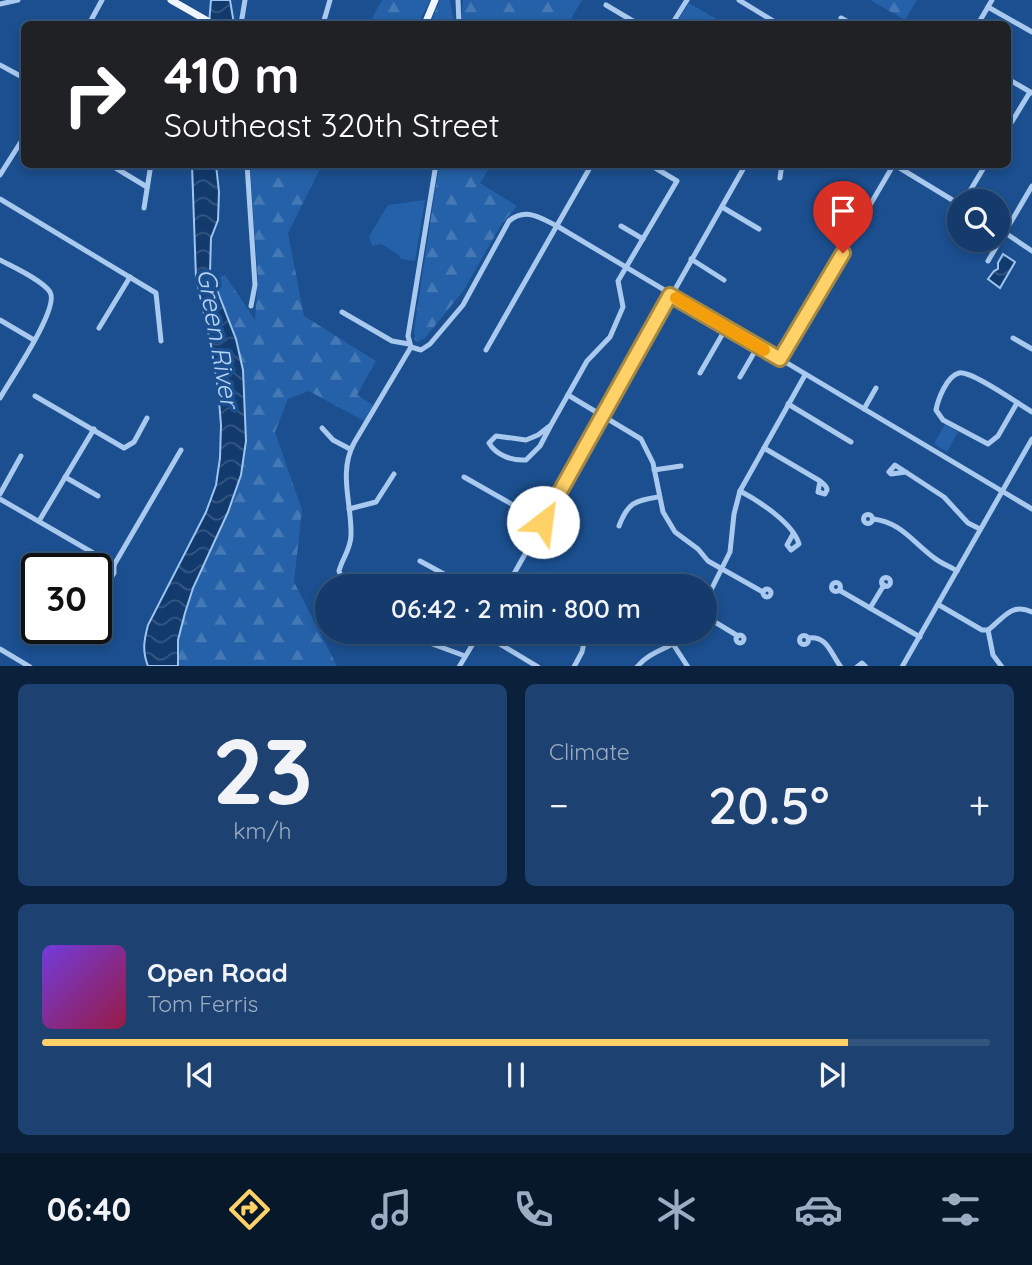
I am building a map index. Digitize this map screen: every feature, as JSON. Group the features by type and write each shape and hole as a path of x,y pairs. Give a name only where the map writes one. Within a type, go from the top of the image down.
{"main road":[{"path":"171,0 208,21"},
{"path":"426,21 435,0"}],"street":[{"path":"0,4 18,0"},
{"path":"91,21 102,0"},
{"path":"242,21 246,0"},
{"path":"324,21 330,0"},
{"path":"458,0 459,21"},
{"path":"674,21 687,0"},
{"path":"739,0 773,21"},
{"path":"980,21 992,0"},
{"path":"606,5 633,21"},
{"path":"988,7 1032,32"},
{"path":"621,21 624,16"},
{"path":"841,18 846,21"},
{"path":"0,65 21,76"},
{"path":"1011,81 1031,92 1011,123"},
{"path":"0,175 21,142"},
{"path":"116,168 147,187"},
{"path":"144,208 150,168"},
{"path":"247,168 255,285 251,306"},
{"path":"342,574 339,570 351,540 346,470 350,449 410,345 409,328 435,168"},
{"path":"486,350 590,168"},
{"path":"551,425 533,438 517,440 496,436 489,443 507,457 526,460 540,446 587,361 610,337 622,307 618,284 677,181 655,168"},
{"path":"514,574 744,168"},
{"path":"779,178 781,168"},
{"path":"780,359 892,168"},
{"path":"899,168 947,197"},
{"path":"971,189 984,168"},
{"path":"1010,224 1032,187"},
{"path":"0,200 157,294 161,341"},
{"path":"722,206 760,229"},
{"path":"342,312 392,341 410,345 416,350 425,348 458,312 473,290 506,225 520,214 536,215 1032,509"},
{"path":"621,226 643,239"},
{"path":"1010,236 1032,251"},
{"path":"988,261 993,252"},
{"path":"691,259 724,280"},
{"path":"0,260 39,282 50,292 52,302 50,311 0,397"},
{"path":"99,328 130,277"},
{"path":"0,320 34,340"},
{"path":"700,373 726,328"},
{"path":"1013,338 1032,349"},
{"path":"740,377 758,346"},
{"path":"1017,403 991,443 978,440 943,420 936,413 937,403 947,384 959,373 969,374 1032,412"},
{"path":"717,580 730,552 734,514 740,491 805,375"},
{"path":"0,381 7,385"},
{"path":"864,409 876,388"},
{"path":"568,395 641,439 650,455 658,497 675,532 698,549 708,561 763,592"},
{"path":"35,396 127,448 136,439 148,418"},
{"path":"788,404 851,442"},
{"path":"322,428 333,440 350,449"},
{"path":"39,522 94,429"},
{"path":"903,666 1032,439"},
{"path":"764,448 820,481"},
{"path":"112,576 114,565 181,450"},
{"path":"1024,453 1032,456"},
{"path":"0,494 21,456"},
{"path":"654,470 681,467"},
{"path":"906,472 948,499 965,520 980,529"},
{"path":"349,509 374,503 394,474"},
{"path":"65,477 98,496"},
{"path":"464,477 543,522"},
{"path":"740,491 766,508 793,534"},
{"path":"619,526 624,512 631,505 637,501 658,497"},
{"path":"0,499 114,565"},
{"path":"873,519 882,520 903,530 935,559 957,571"},
{"path":"420,561 444,574"},
{"path":"870,608 884,585"},
{"path":"839,590 920,637"},
{"path":"939,605 982,630 988,630 1012,610 1020,608 1032,612"},
{"path":"717,623 738,636"},
{"path":"988,630 993,655 1001,666"},
{"path":"808,638 824,641 840,666"},
{"path":"432,644 465,656"},
{"path":"460,666 472,644"},
{"path":"500,644 536,666"},
{"path":"575,666 584,644"},
{"path":"638,666 651,653 673,644 687,666"},
{"path":"0,649 20,664"}],"green space":[{"path":"382,0 430,0 420,21 371,21"},
{"path":"440,0 450,0 454,21 431,21"},
{"path":"463,0 582,0 570,21 461,21"},
{"path":"870,0 917,0 905,20"},
{"path":"689,3 720,21 678,21"},
{"path":"250,168 320,168 288,233 304,316 376,361 357,395 373,405 364,421 309,391 288,399 275,432 302,510 294,582 315,623 315,644 326,644 337,666 168,666 164,611 204,566 228,512 241,474 231,323 213,280 225,275 255,320 258,280"},
{"path":"439,168 489,168 480,183 517,206 501,225 464,290 425,338 418,342 415,340 414,330"},
{"path":"425,200 415,261 401,259 381,244 372,246 369,236 388,205"},
{"path":"945,424 958,432 947,452 934,444"}],"water":[{"path":"211,0 230,0 234,21 209,21"},
{"name":"Green River","path":"192,168 216,168 218,220 211,238 210,272 236,339 243,370 246,441 241,475 228,512 193,588 185,613 178,640 178,666 148,666 144,646 148,625 206,512 216,485 220,458 218,388 196,278"},
{"path":"1003,254 1015,262 1000,288 988,279 998,269"}],"slow traffic":[{"path":"676,298 764,350"}],"route":[{"path":"543,522 670,295 780,359 843,253"}]}
